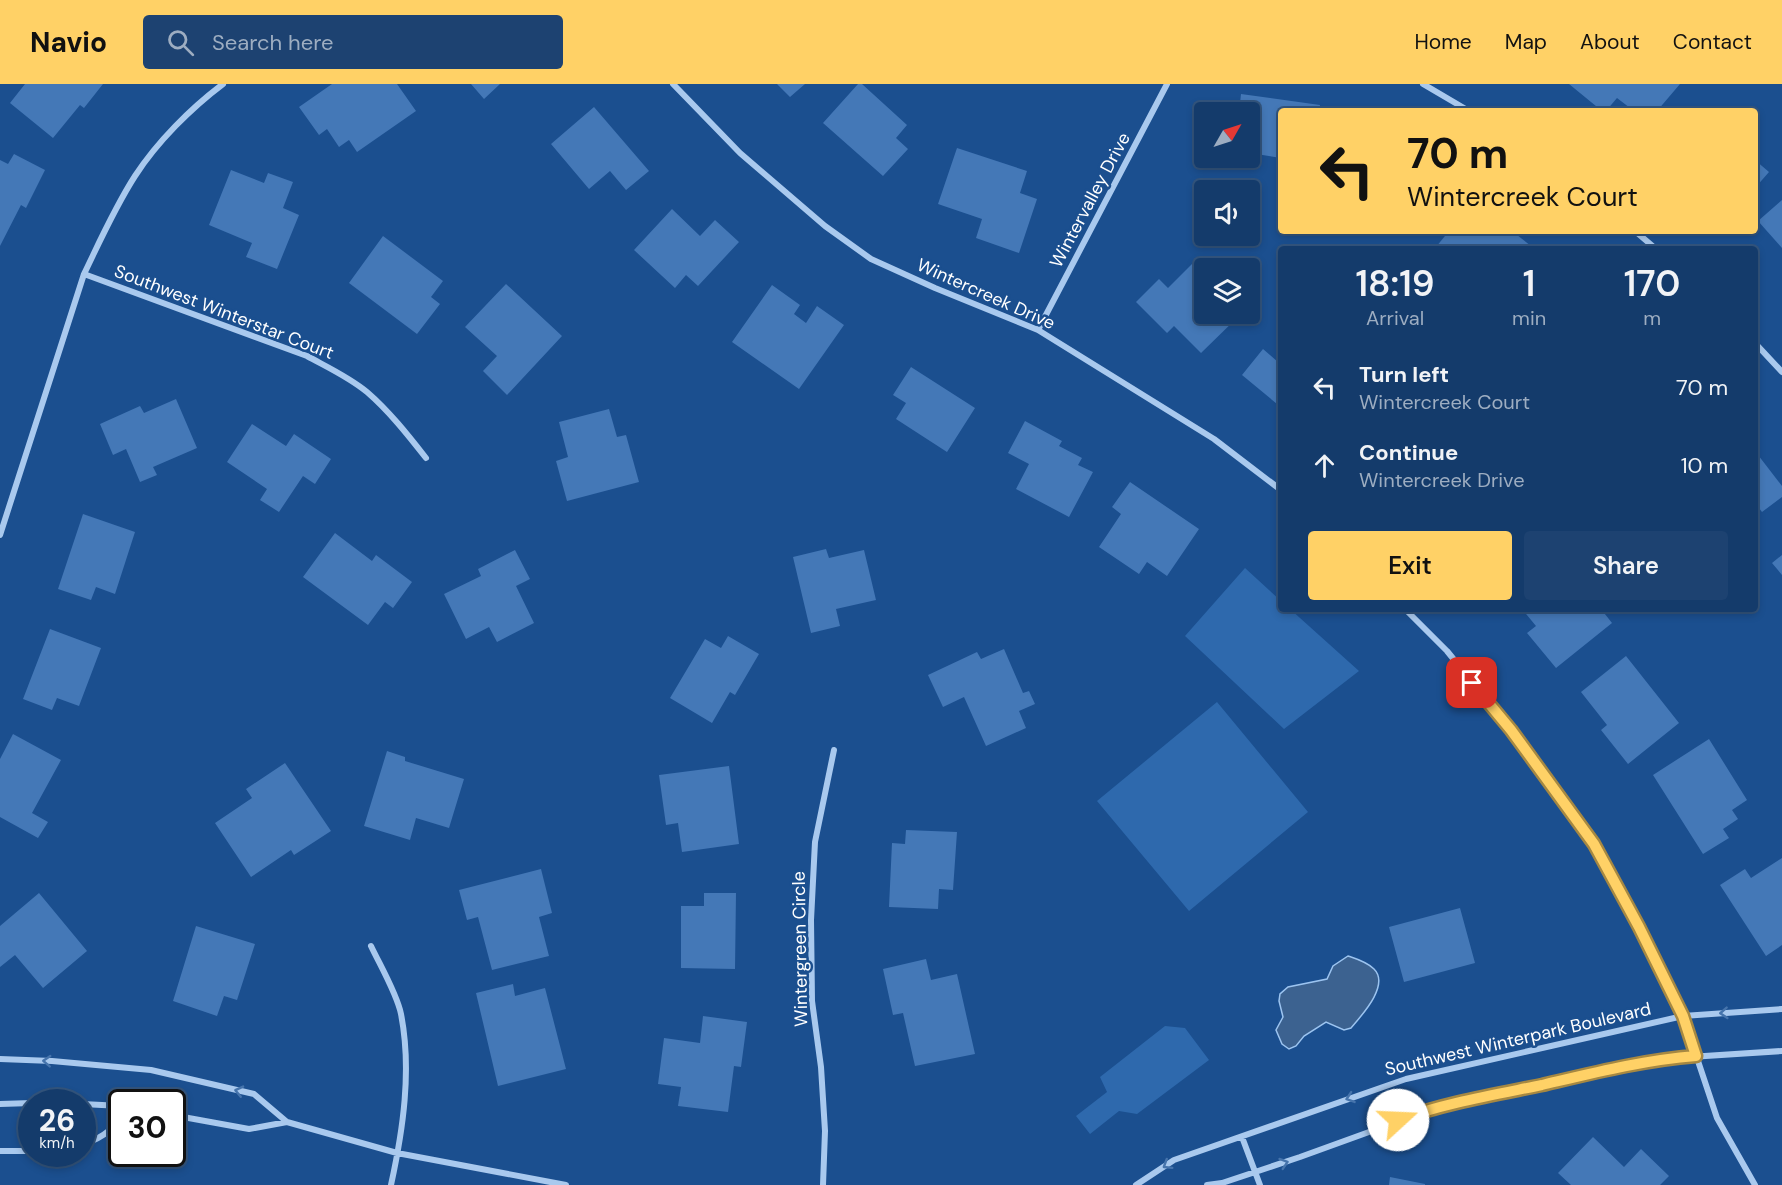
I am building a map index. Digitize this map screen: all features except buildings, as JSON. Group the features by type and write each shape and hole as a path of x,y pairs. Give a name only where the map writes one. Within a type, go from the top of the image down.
{"street":[{"path":"0,535 84,274 116,208 136,175 175,127 223,84"},
{"name":"Wintercreek Drive","path":"673,84 757,168 825,226 871,259 1038,330 1214,439 1278,488"},
{"name":"Wintervalley Drive","path":"1038,330 1167,84"},
{"path":"1423,84 1464,108"},
{"path":"1638,234 1652,246"},
{"name":"Southwest Winterstar Court","path":"84,274 307,356 338,372 366,391 397,422 426,458"},
{"path":"1758,346 1782,372"},
{"path":"1408,612 1447,651 1511,730 1594,844 1639,927 1683,1016 1717,1118 1755,1185"},
{"name":"Wintergreen Circle","path":"823,1185 825,1131 821,1067 812,1001 811,920 815,842 834,750"},
{"path":"371,946 401,1012 406,1056 406,1082 391,1185"},
{"name":"Southwest Winterpark Boulevard","path":"1136,1185 1174,1160 1406,1079 1683,1016 1782,1009"},
{"path":"1207,1185 1222,1183 1300,1157 1438,1107 1659,1059 1782,1051"},
{"path":"0,1059 151,1070 254,1094 287,1122 397,1153 566,1185"},
{"path":"0,1104 18,1103"},
{"path":"186,1118 249,1129 287,1122"},
{"path":"1242,1137 1260,1185"},
{"path":"0,1151 18,1150"}],"shaded area":[{"path":"1245,568 1278,598 1278,612 1293,612 1359,671 1284,729 1185,636"},
{"path":"1217,702 1308,812 1189,911 1097,801"},
{"path":"1348,956 1368,964 1378,976 1379,983 1373,1000 1351,1028 1344,1030 1326,1022 1289,1049 1282,1044 1276,1030 1283,1017 1279,1001 1280,994 1288,987 1327,979 1333,966"},
{"path":"1165,1026 1185,1028 1209,1060 1137,1114 1119,1111 1090,1134 1076,1116 1107,1092 1100,1077"}],"route":[{"path":"1398,1120 1438,1107 1659,1059 1696,1056 1683,1016 1639,927 1594,844 1511,730 1472,683"}]}
